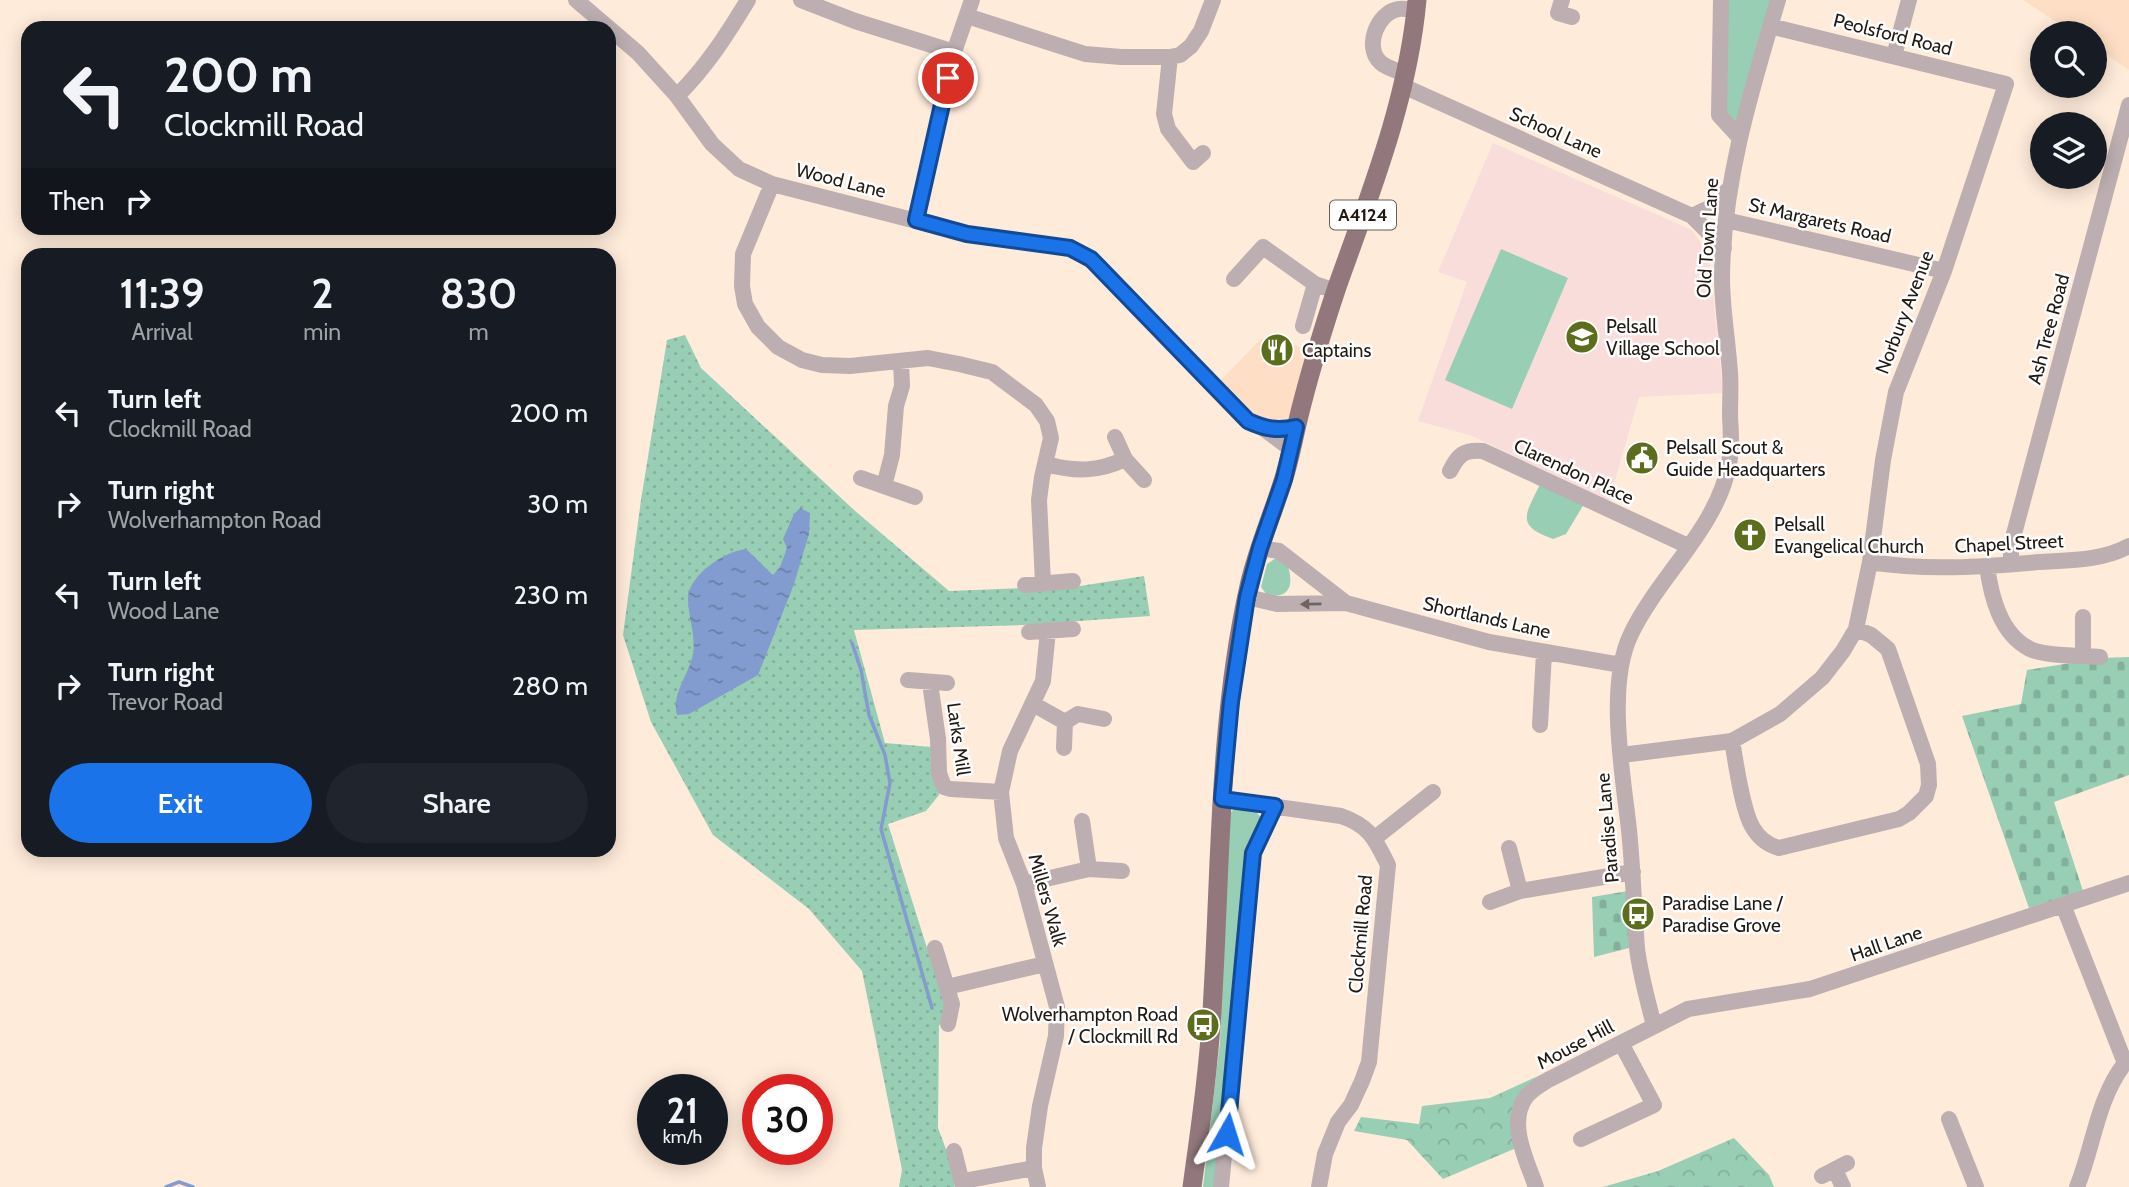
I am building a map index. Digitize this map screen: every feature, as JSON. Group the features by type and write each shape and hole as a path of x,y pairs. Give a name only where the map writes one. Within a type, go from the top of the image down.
{"main road":[{"name":"A4124","path":"1192,1187 1213,996 1222,799 1231,702 1247,597 1260,548 1284,479 1296,427 1336,291 1375,183 1405,80 1416,5"}],"street":[{"name":"Wood Lane","path":"576,0 601,21"},
{"path":"677,96 695,78 724,40 748,0"},
{"path":"803,0 855,21 954,52"},
{"path":"916,220 954,52 972,0"},
{"path":"967,16 1085,54 1170,57 1180,55 1191,46 1201,31 1213,0"},
{"path":"1562,0 1558,13 1572,17"},
{"path":"1721,0 1718,115 1740,138"},
{"name":"Old Town Lane","path":"1621,666 1629,637 1719,496 1729,466 1730,372 1723,319 1726,220 1730,188 1752,85 1778,0"},
{"path":"1894,56 1909,0"},
{"name":"School Lane","path":"1416,5 1389,12 1380,21 1372,45 1381,64 1405,80 1692,216 1724,248"},
{"name":"Peolsford Road","path":"1770,26 2006,84"},
{"name":"Wood Lane","path":"616,34 638,53 677,96 712,144 739,169 772,184 967,234 1070,248 1091,259 1248,421 1263,428 1291,449"},
{"path":"1170,57 1164,114 1168,129 1193,162 1203,153"},
{"name":"Norbury Avenue","path":"1856,629 1870,562 1883,460 1896,392 1944,271 2006,84"},
{"name":"Ash Tree Road","path":"2011,564 2011,545 2129,105"},
{"path":"772,184 743,254 742,286 745,304 758,327 778,347 802,360 822,365 850,366 928,358 992,372 1036,405 1047,421 1051,438 1039,500 1042,583"},
{"path":"1692,216 1709,208 1730,188"},
{"name":"St Margarets Road","path":"1726,220 1944,271"},
{"path":"1234,279 1263,247 1315,284 1336,291"},
{"path":"1303,326 1315,284"},
{"path":"884,486 892,455 895,406 902,386 901,360"},
{"path":"1263,428 1283,430 1296,427"},
{"path":"1115,437 1125,459 1144,480"},
{"name":"Clarendon Place","path":"1449,474 1463,452 1483,451 1688,546"},
{"path":"1046,464 1066,470 1086,471 1106,468 1125,459"},
{"path":"861,478 915,497"},
{"name":"Chapel Street","path":"1870,562 1924,568 1987,566 2099,558 2129,546"},
{"name":"Shortlands Lane","path":"1260,548 1279,551 1346,603"},
{"path":"1987,566 1991,597 2001,619 2014,636 2031,649 2100,657"},
{"path":"1025,585 1073,581"},
{"name":"Shortlands Lane","path":"1247,597 1277,604 1346,603 1489,642 1621,666"},
{"path":"2083,617 2083,655"},
{"path":"1029,632 1073,629"},
{"path":"1622,755 1732,741 1780,714 1822,678 1856,629 1871,635 1888,649 1928,764 1930,775 1926,796 1899,819 1779,848 1763,840 1751,826 1732,741"},
{"name":"Millers Walk","path":"1038,1187 1034,1148 1040,1106 1056,1036 1057,1007 1024,884 1006,838 1001,792 1006,761 1046,671 1048,631"},
{"path":"1540,725 1544,653"},
{"name":"Paradise Lane","path":"1621,666 1618,684 1622,755 1638,951 1654,1026"},
{"name":"Larks Mill","path":"908,680 947,683"},
{"name":"Larks Mill","path":"930,683 938,739 939,773 944,787 1001,792"},
{"path":"1033,704 1065,722"},
{"path":"1065,722 1078,714 1104,719"},
{"path":"1064,748 1065,722"},
{"path":"1222,799 1341,816 1355,821 1375,838 1433,792"},
{"path":"1222,1187 1253,853 1275,806"},
{"path":"1083,821 1089,869"},
{"name":"Clockmill Road","path":"1319,1187 1325,1154 1338,1122 1351,1105 1362,1082 1369,1062 1388,865 1375,838"},
{"path":"1509,848 1520,891"},
{"path":"1024,884 1089,869 1122,871"},
{"path":"1490,902 1520,891 1633,872"},
{"name":"Hall Lane","path":"1654,1026 1688,1009 1810,989 2129,883"},
{"path":"2063,905 2127,1062 2113,1079 2103,1102 2087,1164 2077,1187"},
{"path":"935,948 952,1004 948,1024"},
{"path":"947,987 1045,964"},
{"name":"Mouse Hill","path":"1536,1187 1520,1140 1520,1106 1528,1094 1548,1080 1654,1026"},
{"path":"1581,1139 1658,1102 1621,1043"},
{"path":"1950,1119 1976,1187"},
{"path":"954,1151 963,1184 1034,1168"},
{"path":"1835,1169 1843,1187"}],"shaded area":[{"path":"2023,0 2129,0 2129,70 2107,55 2107,21 2055,21"},
{"name":"Pelsall Village School","path":"1493,143 1692,230 1709,256 1723,393 1639,397 1609,501 1472,436 1418,421 1467,282 1438,272"},
{"path":"1261,339 1310,349 1290,421 1283,427 1271,426 1248,416 1218,383"}],"green space":[{"path":"1724,0 1773,0 1742,111 1735,124 1728,121 1723,78"},
{"path":"1501,249 1568,278 1512,409 1445,380"},
{"path":"685,335 701,368 854,510 949,591 1080,586 1144,576 1150,616 1023,625 854,630 885,743 931,747 939,795 926,811 888,824 949,1018 939,1025 938,1128 955,1173 954,1187 899,1187 902,1170 862,971 809,909 713,835 651,722 623,635 641,500 667,340"},
{"path":"1541,482 1584,504 1566,534 1553,539 1532,529 1528,523 1528,510"},
{"path":"1276,558 1286,561 1290,575 1289,587 1282,594 1267,595 1261,587 1267,564"},
{"path":"2129,657 2129,775 2054,802 2083,891 2029,908 1962,716 2021,704 2027,670 2101,658"},
{"path":"1237,807 1252,808 1262,818 1219,1187 1203,1187 1220,1042 1227,823 1231,812"},
{"path":"1628,891 1633,947 1594,957 1592,897"},
{"path":"1564,1064 1525,1091 1521,1146 1443,1179 1407,1140 1354,1131 1361,1117 1419,1124 1422,1106 1490,1098"},
{"path":"1734,1138 1769,1175 1774,1187 1603,1187 1658,1171"}],"water":[{"path":"800,508 810,513 809,534 794,584 758,675 689,714 677,715 679,691 693,653 688,599 694,581 718,559 746,549 773,575 780,567 787,548 783,539 794,514"}],"waterway":[{"path":"852,643 861,670 869,715 885,755 890,783 881,829 932,1008"},
{"path":"166,1187 179,1182 193,1187"}],"place":[{"name":"Pelsall Village School","path":"1582,337"},
{"name":"Captains","path":"1277,350"},
{"name":"Pelsall Scout & Guide Headquarters","path":"1642,458"},
{"name":"Pelsall Evangelical Church","path":"1750,535"},
{"name":"Paradise Lane / Paradise Grove","path":"1638,914"},
{"name":"Wolverhampton Road / Clockmill Rd","path":"1203,1025"}],"route":[{"path":"948,78 916,220 967,234 1070,248 1091,259 1248,421 1263,428 1283,430 1296,427 1284,479 1250,581 1231,702 1222,799 1275,806 1253,853 1227,1134"}]}
